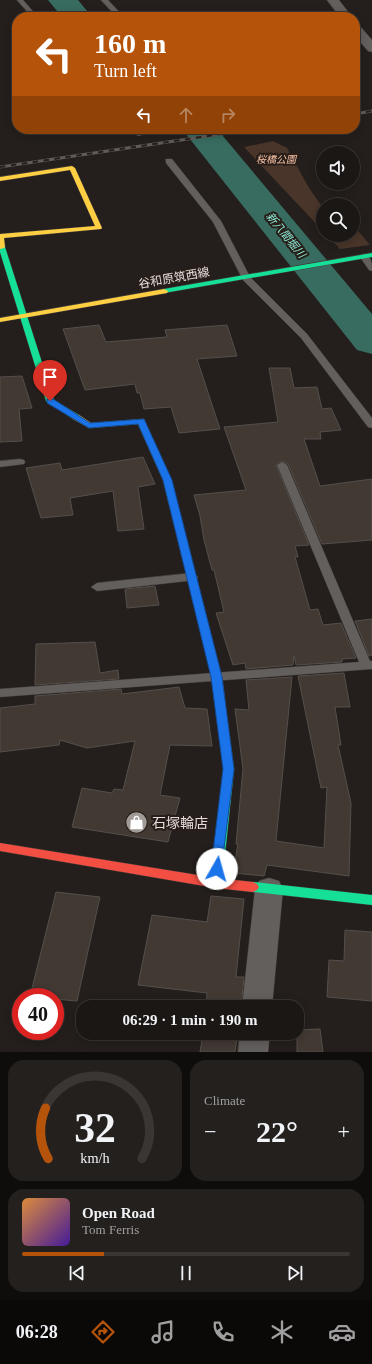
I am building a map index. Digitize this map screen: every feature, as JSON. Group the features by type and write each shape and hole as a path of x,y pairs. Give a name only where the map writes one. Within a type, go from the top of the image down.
{"street":[{"path":"333,0 342,12"},
{"path":"360,28 372,48 360,49"},
{"path":"0,178 72,168 99,228 0,236 2,254 50,401 89,426 141,421 167,480 217,677 229,769 216,883"},
{"name":"谷和原筑西線","path":"0,320 368,256"},
{"path":"0,847 216,883 269,890 372,900"},
{"path":"258,1000 269,890"},
{"path":"253,1052 254,1040"}],"lane":[{"path":"20,0 31,12"},
{"path":"104,0 116,12"},
{"path":"169,161 217,221 251,277 304,336 372,425"},
{"path":"368,256 372,268"},
{"path":"0,464 20,462"},
{"path":"0,693 369,665 282,465"},
{"path":"97,587 192,577"}],"green space":[{"name":"桜橋公園","path":"273,141 287,148 316,198 316,224 244,147"},
{"path":"360,233 370,245 340,249 334,242 360,242"}],"building":[{"path":"99,325 106,342 167,337 165,330 227,325 237,356 197,359 220,429 179,433 171,407 144,409 140,393 137,393 135,384 85,390 63,329"},
{"path":"269,368 290,368 294,388 317,387 322,409 331,408 341,430 320,432 321,439 304,439 320,486 372,479 372,540 322,544 288,464 281,461 276,465 309,545 295,546 298,557 295,557 310,610 318,609 323,625 341,623 356,658 342,659 342,662 296,665 294,656 293,665 246,669 245,663 233,665 216,613 224,612 214,570 212,570 204,540 200,516 194,495 246,490 224,427 278,422"},
{"path":"22,376 32,408 19,409 22,441 0,442 0,377"},
{"path":"143,457 155,484 138,487 144,529 118,531 113,491 70,498 73,515 41,518 26,468 60,463 62,470"},
{"path":"155,586 159,605 127,608 125,589"},
{"path":"372,619 372,655 369,656 355,621"},
{"path":"95,642 100,673 118,670 119,679 35,685 36,644"},
{"path":"344,673 350,707 335,707 341,745 338,745 351,803 349,876 267,865 264,876 233,873 238,844 236,844 243,769 235,709 249,710 246,680 292,677 276,841 324,848 327,787 321,788 298,676"},
{"path":"179,687 185,708 207,709 212,746 170,745 160,795 180,798 168,842 72,827 82,788 112,793 114,789 123,790 135,741 87,748 60,740 59,745 0,752 0,708 35,704 35,696 121,689 122,694"},
{"path":"56,892 100,897 77,1000 64,1000 64,988 32,988"},
{"path":"211,896 244,899 236,977 244,977 242,1000 206,1000 207,993 138,985 152,915 207,922"},
{"path":"345,930 372,932 372,1001 327,997 329,960 344,961"},
{"path":"320,1029 323,1052 297,1052 297,1040 304,1040 304,1030"},
{"path":"202,1040 237,1040 235,1052 200,1052"}],"waterway":[{"name":"新八間堀川","path":"62,0 73,12"},
{"name":"新八間堀川","path":"203,134 372,341"}],"railway":[{"path":"360,113 372,111"},
{"path":"0,167 221,134"}],"traffic: fast":[{"path":"2,247 50,401 76,417"},
{"path":"164,291 372,255"},
{"path":"216,883 229,769 228,763"},
{"path":"253,887 372,900"}],"traffic: slow":[{"path":"0,179 72,168 99,228 0,236 2,247"},
{"path":"0,320 164,291"},
{"path":"76,417 89,426 141,421 167,480 173,504"}],"traffic: jam":[{"path":"173,504 217,677 228,763"},
{"path":"0,847 216,883 253,887"}],"place":[{"name":"石塚輪店","path":"136,823"}],"route":[{"path":"50,401 89,426 141,421 167,480 217,677 229,769 217,869"}]}
